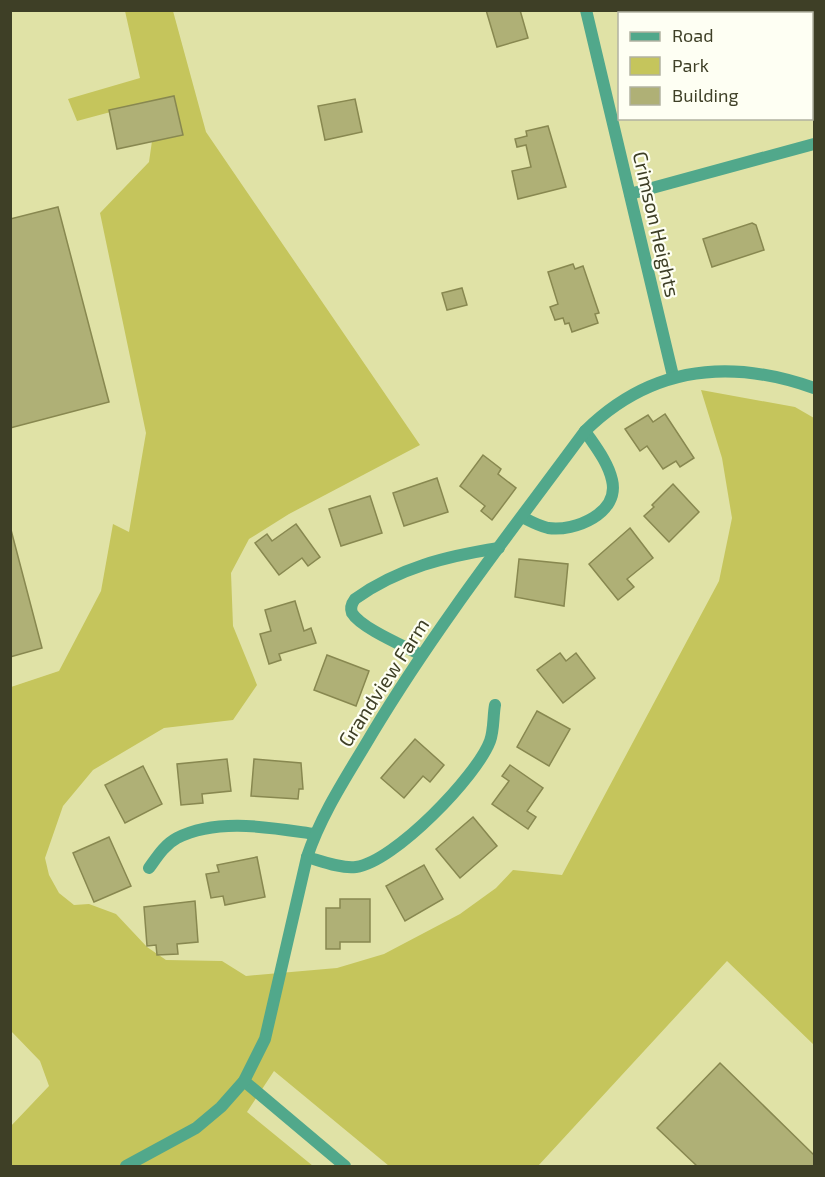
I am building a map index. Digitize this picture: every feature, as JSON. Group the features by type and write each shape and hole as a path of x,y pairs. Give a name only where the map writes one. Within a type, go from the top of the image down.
{"street":[{"name":"Crimson Heights","path":"586,10 673,376"},
{"path":"630,194 814,144"},
{"name":"Grandview Farm","path":"126,1167 196,1128 221,1107 244,1081 265,1039 307,857 315,834 339,788 420,655 585,431 607,410 634,392 673,376 693,373 744,374 788,379 814,388"},
{"path":"522,517 546,528 563,528 580,524 605,509 611,498 613,480 606,463 585,431"},
{"path":"420,655 364,623 352,613 351,607 355,599 407,570 450,555 499,548"},
{"path":"307,857 354,867 390,851 441,808 475,765 490,740 495,705"},
{"path":"148,868 161,851 176,839 210,829 268,827 315,834"},
{"path":"244,1081 345,1167"}],"green space":[{"path":"125,11 173,11 206,132 420,445 289,514 249,539 231,573 233,626 257,685 233,720 164,728 93,770 63,806 45,858 49,875 59,893 74,905 89,904 116,914 147,947 166,960 222,961 246,976 337,968 384,954 460,914 496,888 513,870 562,875 719,581 732,518 722,458 701,390 795,407 814,418 814,1045 727,961 538,1166 389,1166 274,1071 247,1112 313,1166 11,1166 10,1127 49,1086 40,1061 11,1031 11,687 59,671 101,591 113,524 129,532 146,433 100,213 149,162 152,141 170,136 159,99 77,121 68,99 140,78"}],"building":[{"path":"486,10 520,10 528,38 497,47"},
{"path":"174,96 183,135 117,149 109,110"},
{"path":"355,99 362,132 325,140 318,106"},
{"path":"548,126 566,187 518,199 512,171 531,167 526,145 517,147 515,139 527,136 526,131"},
{"path":"58,207 109,402 10,428 10,219"},
{"path":"752,223 756,225 764,250 712,267 703,239"},
{"path":"573,264 575,269 583,266 599,313 595,314 598,323 572,332 569,323 565,324 563,318 555,320 550,307 558,304 548,272"},
{"path":"462,288 467,305 447,310 442,293"},
{"path":"665,414 694,458 680,467 676,461 663,469 647,446 640,451 625,429 648,415 653,422"},
{"path":"483,455 501,469 498,474 516,488 492,520 481,511 485,506 460,486"},
{"path":"437,478 448,512 404,526 393,493"},
{"path":"673,484 699,512 669,542 644,516"},
{"path":"370,496 382,533 341,546 329,509"},
{"path":"296,524 320,557 308,566 302,558 279,575 255,543 267,534 272,541"},
{"path":"10,526 42,648 10,657"},
{"path":"630,528 653,558 627,579 634,587 618,600 589,564"},
{"path":"519,559 568,564 564,606 515,597"},
{"path":"295,601 304,631 311,628 316,643 279,654 281,660 269,664 260,634 271,631 265,610"},
{"path":"560,653 566,661 576,653 595,678 563,703 537,670"},
{"path":"327,655 369,671 356,706 314,690"},
{"path":"537,711 570,729 549,766 517,747"},
{"path":"415,739 444,765 430,782 423,776 404,798 381,778"},
{"path":"227,759 231,791 202,794 203,803 181,805 177,764"},
{"path":"254,759 301,763 303,789 299,789 298,799 251,796"},
{"path":"510,765 543,788 527,811 536,817 528,829 492,804 509,781 502,776"},
{"path":"143,766 162,804 125,823 105,785"},
{"path":"473,817 497,846 460,878 436,849"},
{"path":"109,837 131,886 94,902 73,853"},
{"path":"257,857 265,897 225,905 223,896 211,898 206,874 219,872 217,865"},
{"path":"424,865 443,899 405,921 386,886"},
{"path":"340,899 370,899 370,942 340,942 340,949 326,949 326,908 340,908"},
{"path":"195,901 198,942 177,944 178,954 157,955 156,945 147,946 144,907"},
{"path":"720,1063 814,1155 814,1166 697,1166 657,1128"}]}
